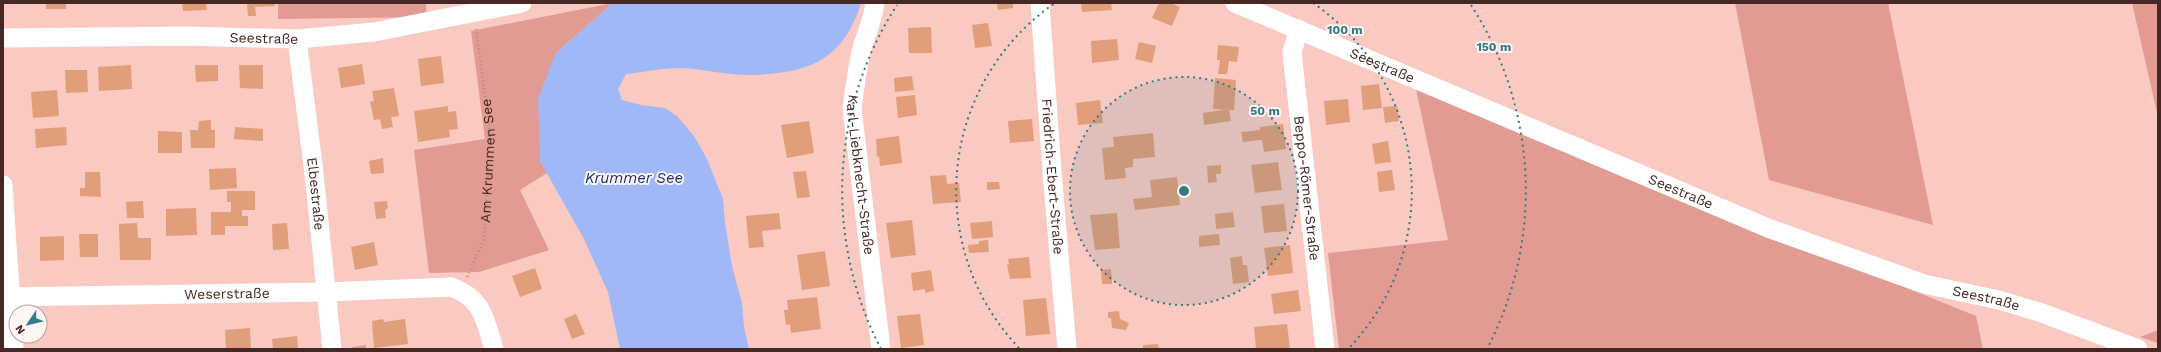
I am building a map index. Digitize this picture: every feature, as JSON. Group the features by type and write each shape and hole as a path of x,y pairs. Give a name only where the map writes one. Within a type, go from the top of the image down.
{"street":[{"name":"Seestraße","path":"3,38 187,36 297,39 374,32 522,3"},
{"name":"Karl-Liebknecht-Straße","path":"876,3 856,76 852,109 881,349"},
{"name":"Friedrich-Ebert-Straße","path":"1040,3 1067,349"},
{"name":"Seestraße","path":"1235,3 1299,28 1768,228 1924,284 1999,300 2042,313 2116,346 2138,349"},
{"name":"Beppo-Römer-Straße","path":"1299,28 1292,52 1325,349"},
{"name":"Elbestraße","path":"297,39 314,173 332,349"},
{"path":"3,185 6,297 14,349"},
{"name":"Weserstraße","path":"6,297 325,292 456,288"},
{"path":"456,288 477,303 483,314 494,349"}],"path":[{"name":"Am Krummen See","path":"456,288 473,265 484,239 490,133 476,26"}],"shaded area":[{"path":"278,3 426,3 427,17 278,19"},
{"path":"613,3 556,53 540,161 547,173 520,190 549,250 479,272 429,273 414,150 485,139 471,31"},
{"path":"1735,3 1888,3 1933,225 1769,180"},
{"path":"2132,3 2158,3 2158,117"},
{"path":"1416,89 1976,316 1983,349 1339,349 1328,253 1448,240"},
{"path":"2158,330 2158,343 2140,337"}],"water":[{"name":"Krummer See","path":"613,3 861,3 853,23 844,39 833,51 820,61 804,67 788,72 748,75 681,68 660,69 626,74 618,89 622,100 641,105 665,108 677,116 694,136 707,159 723,199 725,223 732,266 742,303 744,327 749,349 620,349 608,292 584,239 540,161 538,99 556,53"}],"building":[{"path":"46,3 66,3 66,9 46,9"},
{"path":"182,3 206,3 207,10 183,11"},
{"path":"247,3 275,3 275,6 255,7 256,16 248,16"},
{"path":"997,3 1013,3 1013,8 998,10"},
{"path":"1081,3 1111,3 1112,10 1082,12"},
{"path":"1159,3 1170,3 1180,7 1172,26 1152,18"},
{"path":"988,23 992,46 975,48 972,25"},
{"path":"931,27 932,53 909,53 908,28"},
{"path":"1117,39 1119,60 1092,63 1091,41"},
{"path":"1139,42 1156,46 1152,63 1135,59"},
{"path":"1218,45 1239,47 1237,62 1229,61 1227,74 1218,74 1220,60 1217,60"},
{"path":"441,56 444,83 421,86 418,59"},
{"path":"362,64 365,84 341,88 338,68"},
{"path":"131,65 132,89 99,91 98,67"},
{"path":"195,65 218,65 218,81 196,82"},
{"path":"239,65 263,65 263,89 240,88"},
{"path":"65,70 87,70 88,92 66,93"},
{"path":"912,76 914,90 895,92 894,78"},
{"path":"1215,78 1236,80 1234,110 1213,109"},
{"path":"1379,84 1382,108 1363,110 1361,86"},
{"path":"394,88 399,116 391,117 393,127 382,129 380,119 374,120 370,102 374,101 372,91"},
{"path":"57,90 59,116 33,118 31,92"},
{"path":"915,95 917,115 898,118 896,97"},
{"path":"1348,99 1350,122 1326,125 1324,101"},
{"path":"1100,100 1103,123 1078,125 1076,103"},
{"path":"448,106 448,112 456,111 458,129 449,130 450,137 418,142 414,111"},
{"path":"1397,106 1399,121 1385,123 1383,107"},
{"path":"1229,109 1231,121 1204,125 1203,113"},
{"path":"1032,119 1034,141 1010,143 1008,121"},
{"path":"211,120 211,130 215,130 215,148 191,148 190,130 198,130 199,121"},
{"path":"809,121 814,153 787,158 781,125"},
{"path":"1283,124 1286,149 1264,152 1262,140 1243,142 1241,132 1260,130 1260,127"},
{"path":"66,127 67,145 36,148 35,129"},
{"path":"235,127 263,129 263,141 234,139"},
{"path":"158,131 182,132 182,153 158,153"},
{"path":"1153,133 1155,157 1133,159 1133,167 1125,168 1126,178 1105,180 1102,148 1114,147 1113,137"},
{"path":"899,136 902,163 880,166 879,156 877,157 876,139"},
{"path":"1388,141 1391,162 1375,164 1372,144"},
{"path":"383,158 384,173 371,174 369,161"},
{"path":"1278,162 1282,190 1255,193 1251,165"},
{"path":"1221,165 1221,174 1216,174 1217,182 1208,183 1207,166"},
{"path":"236,168 237,188 210,190 209,169"},
{"path":"1392,170 1395,190 1379,192 1377,172"},
{"path":"806,171 810,197 797,198 793,172"},
{"path":"85,172 100,172 101,197 80,196 80,188 85,188"},
{"path":"946,175 947,184 959,183 961,202 933,204 930,176"},
{"path":"1177,177 1180,205 1135,210 1133,199 1152,197 1150,180"},
{"path":"987,182 999,182 1000,189 987,190"},
{"path":"227,191 255,191 255,210 242,210 242,216 248,216 248,226 225,226 225,235 211,235 211,212 231,212 231,202 227,202"},
{"path":"143,201 144,218 127,218 126,202"},
{"path":"387,201 388,208 385,210 386,218 376,219 374,202"},
{"path":"1284,204 1287,231 1264,233 1261,206"},
{"path":"196,208 197,235 166,236 166,209"},
{"path":"1233,212 1235,227 1216,229 1215,214"},
{"path":"779,213 781,229 762,231 764,247 749,248 746,216"},
{"path":"1117,213 1120,248 1095,250 1090,215"},
{"path":"912,220 916,255 891,258 886,223"},
{"path":"992,221 993,237 972,239 970,223"},
{"path":"137,223 138,238 151,238 151,260 120,260 119,224"},
{"path":"287,223 289,249 273,250 272,224"},
{"path":"79,234 98,234 98,257 80,257"},
{"path":"1219,234 1220,245 1199,247 1199,236"},
{"path":"64,236 64,260 40,261 40,237"},
{"path":"988,240 989,252 969,253 968,245 979,244 979,241"},
{"path":"374,242 378,265 355,270 351,247"},
{"path":"1290,245 1293,273 1268,276 1264,248"},
{"path":"825,251 830,286 802,290 797,255"},
{"path":"1242,256 1243,265 1247,265 1249,282 1233,284 1230,258"},
{"path":"1029,257 1031,278 1010,279 1007,265 1009,264 1008,259"},
{"path":"535,268 542,289 520,297 512,276"},
{"path":"1111,269 1112,284 1102,284 1101,270"},
{"path":"931,270 934,291 925,293 925,289 913,291 911,273"},
{"path":"1298,290 1301,311 1274,314 1271,294"},
{"path":"817,297 821,329 791,333 790,324 786,325 784,310 788,310 787,300"},
{"path":"1046,298 1050,334 1026,336 1023,300"},
{"path":"1119,311 1120,319 1129,323 1126,330 1112,328 1111,318 1108,318 1108,312"},
{"path":"576,314 585,334 572,339 564,319"},
{"path":"920,314 924,345 901,348 897,316"},
{"path":"383,319 384,322 405,319 408,344 374,348 372,321"},
{"path":"1287,324 1290,349 1256,349 1254,327"},
{"path":"250,328 251,349 226,349 225,330"},
{"path":"297,336 298,349 273,349 272,339"},
{"path":"1158,344 1159,349 1143,349 1143,345"},
{"path":"366,345 366,349 352,349 352,347"}]}
